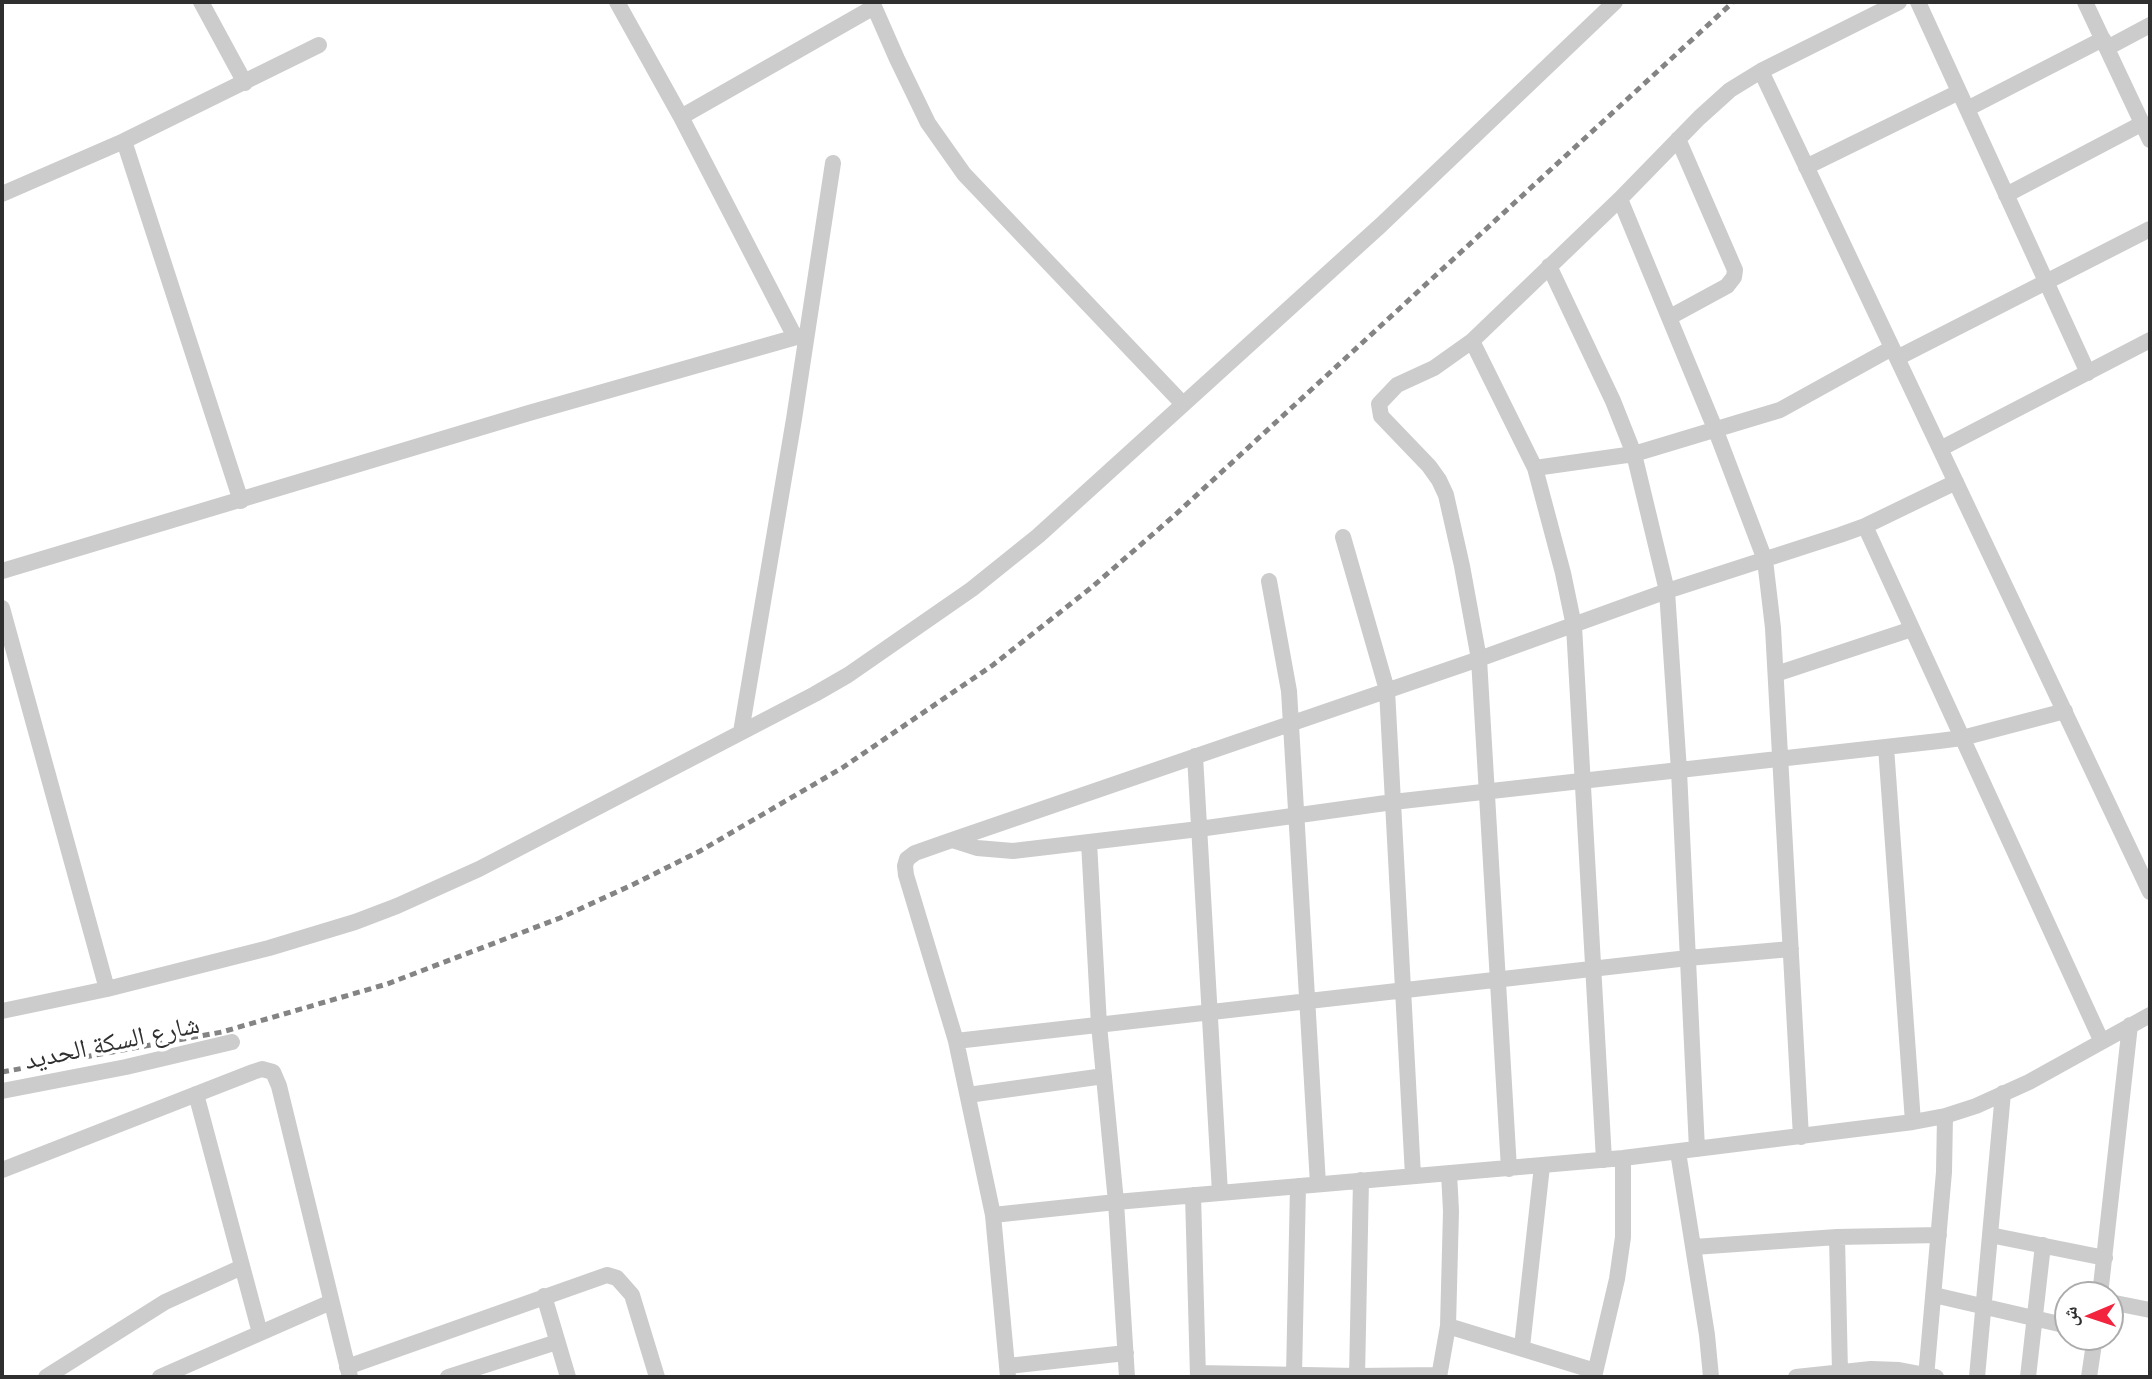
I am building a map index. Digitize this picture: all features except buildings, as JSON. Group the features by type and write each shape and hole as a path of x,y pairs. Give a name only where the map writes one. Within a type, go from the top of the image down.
{"street":[{"path":"201,2 245,83"},
{"path":"617,2 801,336"},
{"path":"2,1011 107,989 291,942 397,905 480,869 848,675 972,589 1038,536 1381,225 1615,2"},
{"path":"1508,1169 1479,659 1446,495 1429,466 1381,416 1379,404 1397,385 1434,368 1472,341 1620,199 1714,103 1761,71 1899,2"},
{"path":"1918,2 2088,373"},
{"path":"2006,195 2147,131 2085,2"},
{"path":"681,117 874,4 928,123 964,174 1182,404"},
{"path":"1967,109 2105,43 2150,25"},
{"path":"2,194 124,141 319,45"},
{"path":"1761,71 2150,892"},
{"path":"1807,167 1959,92"},
{"path":"1670,317 1727,286 1735,270 1678,139"},
{"path":"124,141 241,501"},
{"path":"741,732 801,336 833,163"},
{"path":"1620,199 1716,431 1765,560 1776,674 1801,1137"},
{"path":"1535,468 1634,454 1780,410 2150,229"},
{"path":"1549,266 1614,401 1634,454 1667,591 1679,771 1697,1150"},
{"path":"2,571 529,413 801,336"},
{"path":"1940,449 2150,340"},
{"path":"1472,341 1535,468 1560,560 1574,626 1604,1160"},
{"path":"1126,1353 1008,1372 993,1215 956,1041 905,866 908,859 915,853 1574,626 1667,591 1865,526 1956,482"},
{"path":"1865,526 2101,1040"},
{"path":"1343,537 1387,690 1413,1176"},
{"path":"1269,581 1285,661 1291,723 1318,1184"},
{"path":"2,608 107,989"},
{"path":"1776,674 1912,629"},
{"path":"952,840 995,851 1089,842 1393,802 1962,738 2064,711"},
{"path":"1886,747 1913,1122"},
{"path":"1195,756 1220,1193"},
{"path":"1089,842 1099,1025 1116,1202 1127,1377"},
{"path":"956,1041 1688,958 1791,949"},
{"path":"993,1215 1604,1160 1913,1122 1976,1106 2029,1082 2150,1015"},
{"path":"2102,1281 2130,1025"},
{"name":"شارع السكة الحديد","path":"2,1091 126,1067 232,1042"},
{"path":"2,1170 262,1069 273,1072 279,1086 349,1372 544,1296 607,1275 617,1278 632,1295 657,1377"},
{"path":"968,1095 1104,1076"},
{"path":"1977,1377 2003,1093"},
{"path":"196,1094 260,1333"},
{"path":"1796,1377 1840,1372 1929,1376 1944,1172 1945,1116"},
{"path":"1678,1152 1711,1377"},
{"path":"1448,1325 1522,1347 1595,1374 1617,1279 1623,1237 1623,1158"},
{"path":"1522,1347 1542,1166"},
{"path":"1193,1195 1198,1375 1439,1376 1448,1325 1451,1223 1449,1173"},
{"path":"1357,1377 1361,1180"},
{"path":"1294,1375 1298,1186"},
{"path":"1694,1247 1837,1237 1939,1235"},
{"path":"1990,1235 2105,1258"},
{"path":"1837,1237 1840,1372"},
{"path":"2028,1377 2043,1245"},
{"path":"46,1377 165,1302 242,1267"},
{"path":"1934,1295 2054,1323"},
{"path":"544,1296 568,1377"},
{"path":"160,1377 331,1302"},
{"path":"2124,1305 2150,1310"},
{"path":"448,1377 557,1342"},
{"path":"2090,1377 2093,1351"}],"railway":[{"path":"2,1072 222,1032 387,984 560,918 634,884 700,851 842,768 993,665 1092,587 1176,514 1733,2"}]}
